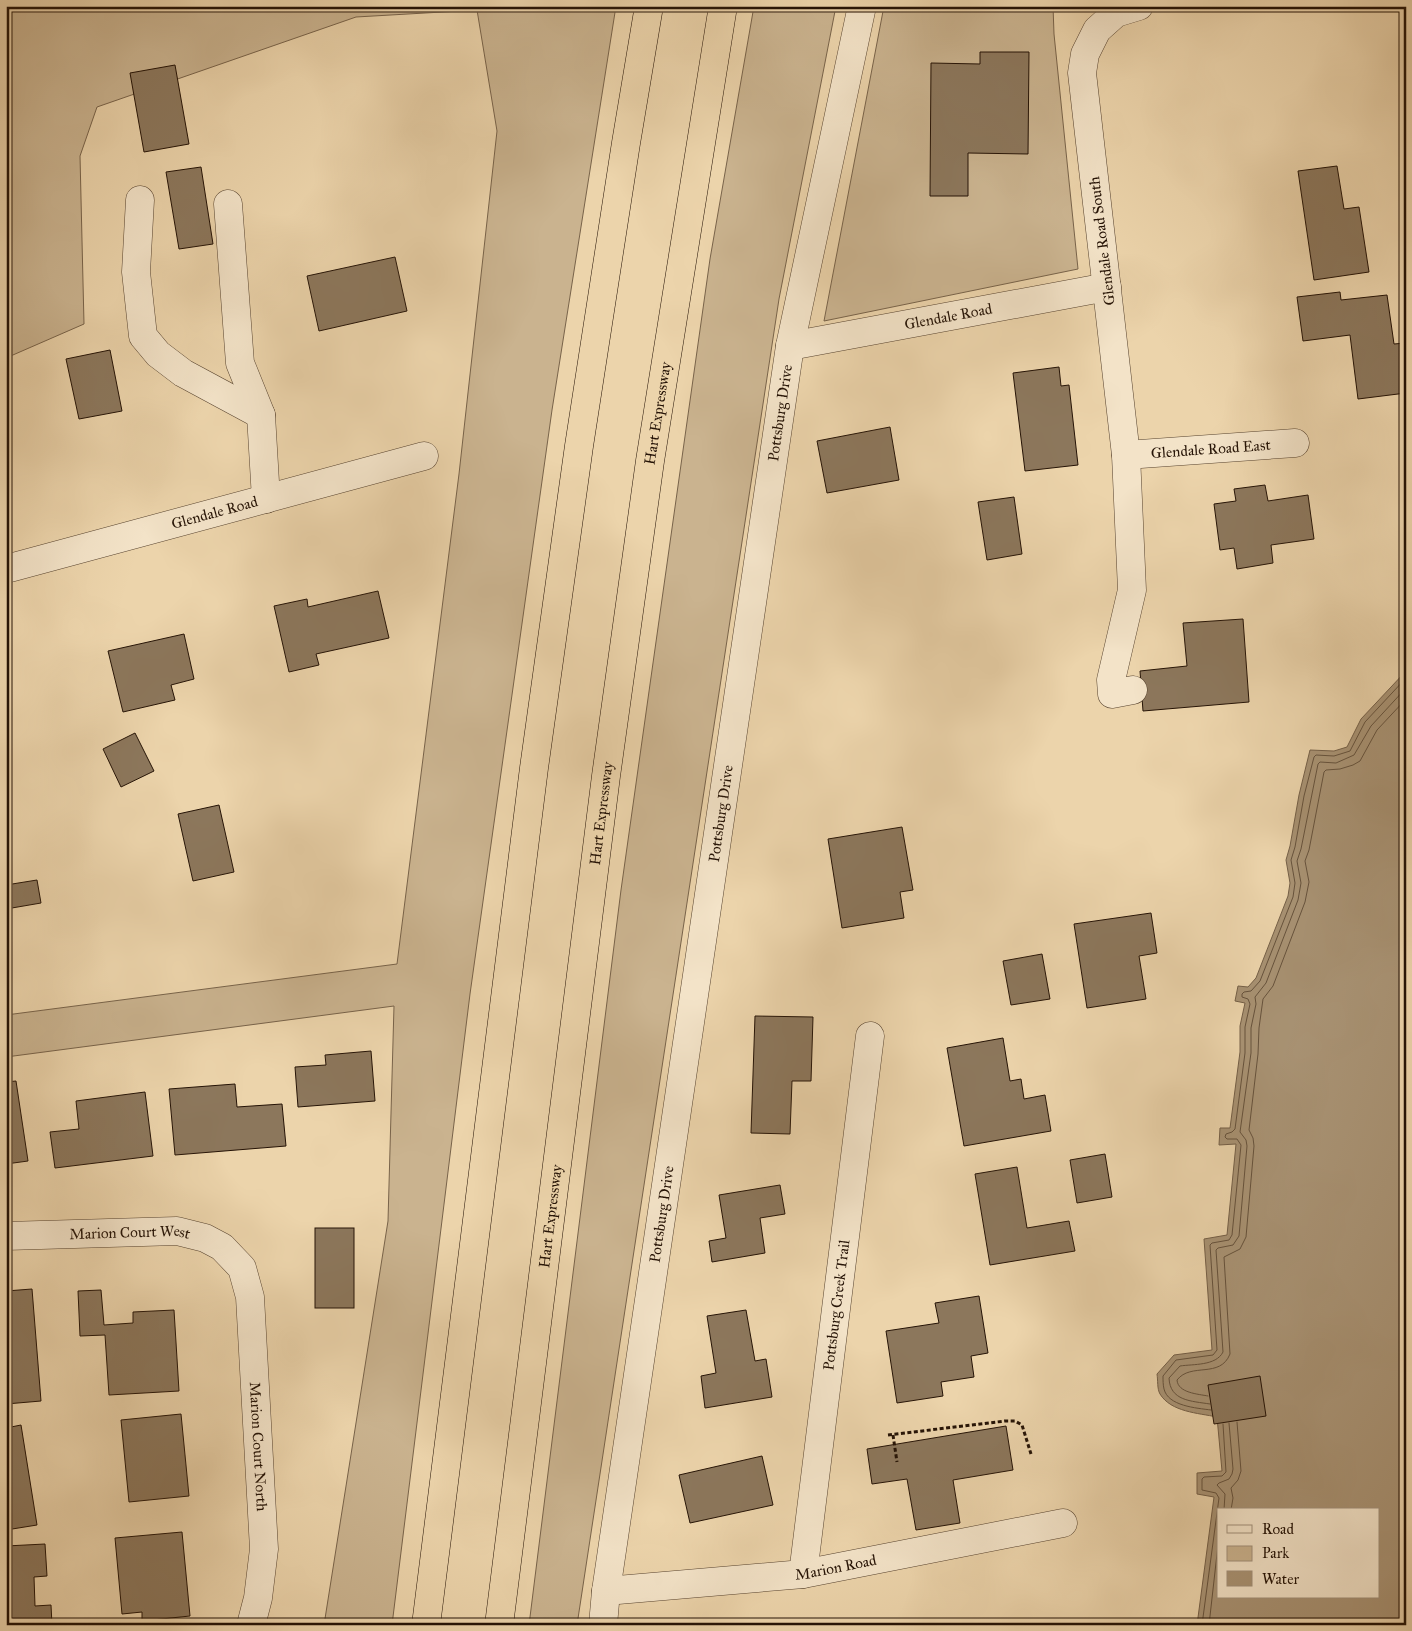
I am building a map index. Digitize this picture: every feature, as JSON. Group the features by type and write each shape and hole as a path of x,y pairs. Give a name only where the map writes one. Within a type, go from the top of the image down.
{"highway":[{"path":"426,1625 536,759 579,446 649,6"},
{"name":"Hart Expressway","path":"499,1625 606,776 650,462 723,6"}],"street":[{"name":"Pottsburg Drive","path":"603,1625 606,1592 790,346 862,6"},
{"name":"Glendale Road South","path":"1133,690 1112,694 1111,680 1132,590 1126,455 1082,73 1085,54 1097,30 1116,13 1139,6"},
{"path":"140,200 136,272 143,336 158,354 183,373 261,415"},
{"path":"228,204 240,363 261,415 266,499"},
{"name":"Glendale Road","path":"790,346 1107,287"},
{"name":"Glendale Road East","path":"1126,455 1294,443"},
{"name":"Glendale Road","path":"6,569 424,456"},
{"name":"Pottsburg Creek Trail","path":"803,1574 870,1036"},
{"name":"Marion Court West","path":"6,1236 177,1230 205,1238 222,1247 242,1268"},
{"name":"Marion Court North","path":"242,1268 250,1297 264,1549 258,1598 251,1625"},
{"name":"Marion Road","path":"606,1592 803,1574 1063,1523"}],"path":[{"path":"888,1435 1015,1421 1022,1425 1031,1454"},
{"path":"893,1435 897,1462"}],"green space":[{"path":"6,6 616,6 552,410 470,994 392,1625 324,1625 388,1221 394,1006 6,1057 6,1015 397,964 459,474 497,131 477,10 356,17 97,107 80,156 84,324 6,358"},
{"path":"754,6 836,6 779,299 577,1625 529,1625 621,890 710,259"},
{"path":"884,6 1053,6 1054,34 1078,269 824,321"}],"water":[{"path":"1406,671 1406,1625 1197,1625 1214,1497 1197,1494 1197,1473 1222,1471 1217,1417 1185,1411 1171,1405 1159,1392 1157,1374 1174,1355 1212,1350 1204,1239 1227,1235 1236,1144 1219,1145 1220,1128 1230,1128 1240,1052 1240,1026 1245,1003 1235,1001 1238,986 1248,987 1256,978 1288,896 1290,883 1286,860 1310,750 1334,751 1347,747 1361,719"}],"building":[{"path":"980,52 1029,52 1028,154 968,153 968,196 930,196 931,63 980,64"},
{"path":"175,65 189,144 144,152 130,73"},
{"path":"1337,166 1344,209 1359,207 1369,272 1314,280 1298,171"},
{"path":"201,167 213,244 179,249 166,172"},
{"path":"395,257 407,311 319,331 307,276"},
{"path":"1340,292 1341,300 1387,295 1394,344 1406,343 1406,393 1358,399 1350,335 1303,341 1297,297"},
{"path":"110,350 122,411 79,419 66,359"},
{"path":"1059,367 1061,386 1069,385 1078,465 1025,471 1013,373"},
{"path":"890,427 899,480 827,493 817,441"},
{"path":"1265,485 1268,501 1308,495 1314,539 1271,545 1273,563 1237,569 1234,548 1220,550 1214,504 1236,501 1234,489"},
{"path":"1014,497 1022,554 987,560 978,502"},
{"path":"378,591 389,638 316,654 319,665 289,672 274,606 307,599 308,607"},
{"path":"1243,619 1249,702 1143,711 1140,671 1187,666 1183,623"},
{"path":"184,634 194,679 171,685 175,700 123,712 108,651"},
{"path":"135,733 154,771 121,787 103,749"},
{"path":"219,805 234,872 193,881 178,814"},
{"path":"902,827 913,890 900,892 904,918 842,928 828,839"},
{"path":"37,880 41,903 6,909 6,885"},
{"path":"1151,913 1157,953 1139,956 1146,999 1087,1008 1074,924"},
{"path":"1042,954 1050,999 1011,1005 1003,961"},
{"path":"755,1016 813,1017 811,1081 792,1081 790,1134 751,1133"},
{"path":"1003,1038 1010,1081 1021,1079 1024,1099 1045,1095 1051,1131 964,1146 947,1048"},
{"path":"371,1051 375,1101 298,1107 295,1067 326,1065 325,1055"},
{"path":"16,1081 28,1161 6,1164 6,1082"},
{"path":"235,1084 237,1107 282,1104 286,1146 175,1155 169,1089"},
{"path":"145,1092 153,1156 55,1168 50,1132 79,1129 76,1101"},
{"path":"1105,1154 1112,1197 1077,1203 1070,1160"},
{"path":"1017,1167 1027,1228 1069,1221 1075,1251 990,1265 975,1174"},
{"path":"780,1185 785,1214 760,1218 765,1253 712,1262 709,1241 726,1238 719,1195"},
{"path":"315,1228 354,1228 354,1308 315,1308"},
{"path":"32,1289 41,1401 6,1404 6,1291"},
{"path":"101,1290 104,1325 133,1323 133,1312 174,1310 179,1391 109,1395 105,1335 80,1336 78,1291"},
{"path":"979,1296 988,1353 971,1356 974,1377 941,1382 943,1396 897,1403 886,1331 939,1323 935,1303"},
{"path":"746,1310 755,1361 766,1359 772,1397 705,1408 701,1376 716,1373 707,1316"},
{"path":"1260,1376 1266,1416 1214,1424 1208,1385"},
{"path":"181,1414 189,1496 129,1502 121,1420"},
{"path":"21,1425 37,1525 6,1530 6,1428"},
{"path":"1006,1426 1013,1470 953,1480 960,1523 916,1530 907,1479 872,1484 867,1449"},
{"path":"762,1456 773,1505 690,1523 679,1475"},
{"path":"182,1532 190,1616 142,1621 142,1612 122,1614 115,1538"},
{"path":"45,1544 47,1576 34,1577 35,1606 51,1605 52,1625 6,1625 6,1546"}]}
